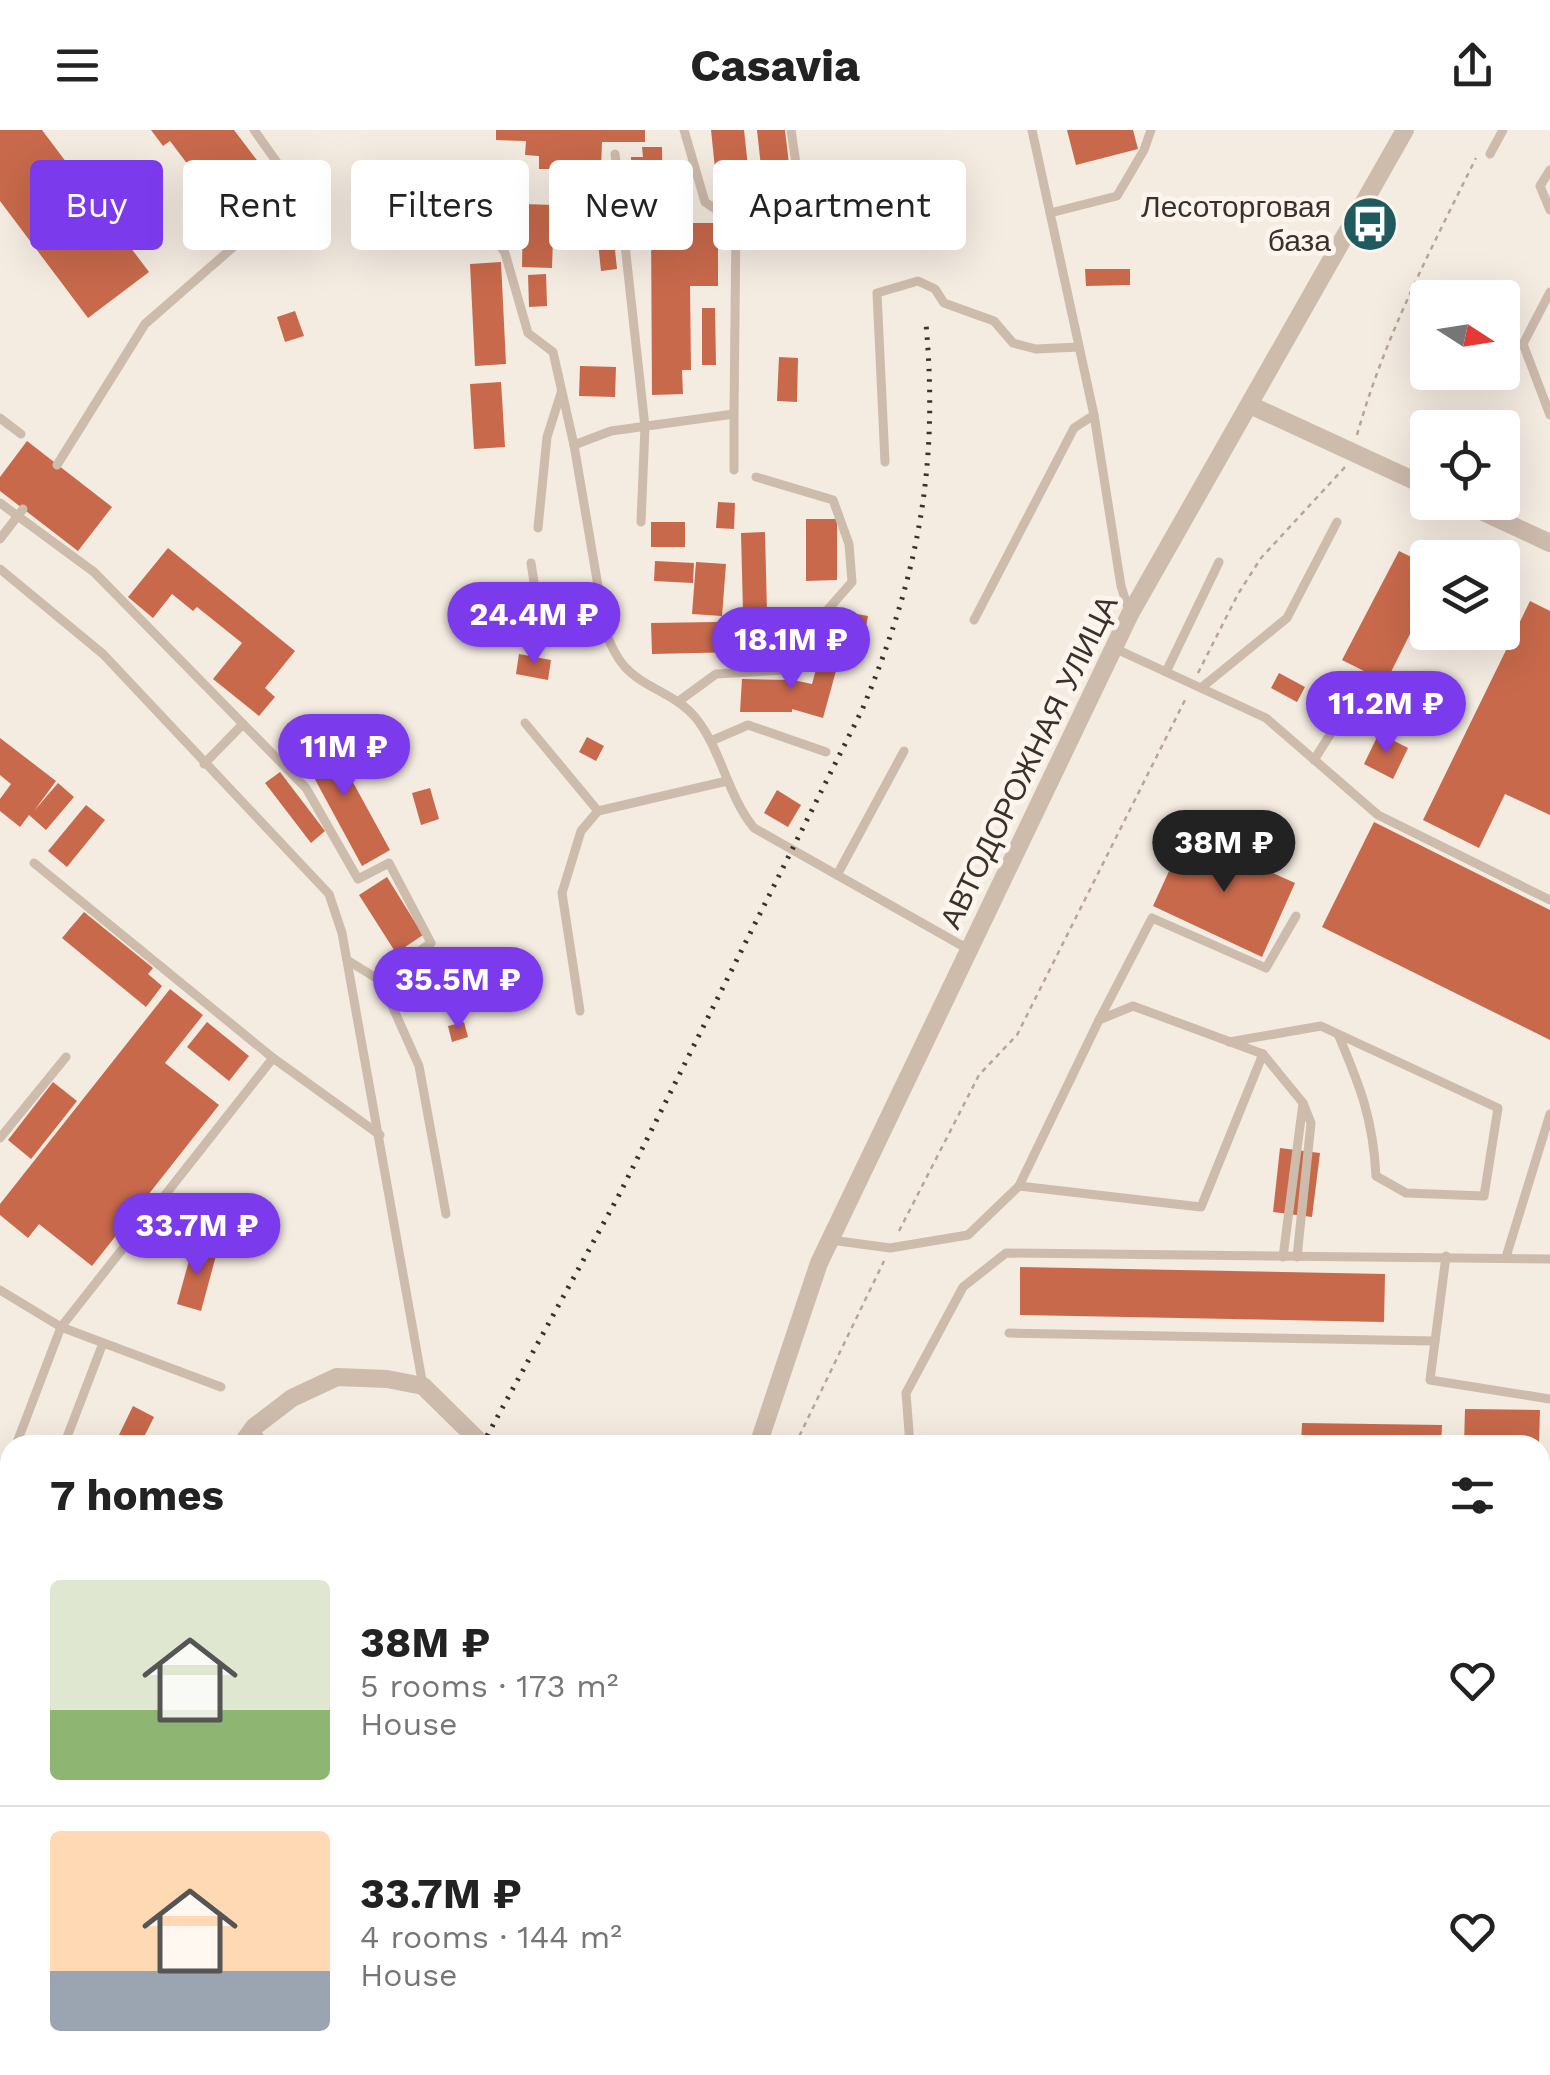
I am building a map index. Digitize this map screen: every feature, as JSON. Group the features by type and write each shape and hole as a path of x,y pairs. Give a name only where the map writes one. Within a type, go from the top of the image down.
{"street":[{"name":"АВТОДОРОЖНАЯ УЛИЦА","path":"761,1435 820,1262 1130,614 1405,130"},
{"path":"1250,405 1410,478"},
{"path":"1501,520 1550,543"},
{"path":"248,1435 292,1398 337,1378 387,1379 423,1386 473,1435"}],"lane":[{"path":"57,465 145,324 270,215 286,175 254,130"},
{"path":"684,130 705,202 713,207"},
{"path":"791,130 795,160"},
{"path":"1032,130 1094,415 1121,586 1130,614"},
{"path":"1050,214 1117,196 1144,150 1150,130"},
{"path":"1486,151 1503,130"},
{"path":"615,154 644,426 641,522"},
{"path":"1550,170 1540,186 1550,210"},
{"path":"503,250 528,332 553,352 574,445 606,633 628,670 679,701 696,718 711,741 740,811 754,828 968,949"},
{"path":"734,470 736,250"},
{"path":"885,462 876,293 918,281 935,289 944,303 994,321 1013,342 1036,349 1079,346"},
{"path":"1550,292 1524,344 1550,415"},
{"path":"538,528 547,437 562,390"},
{"path":"574,445 612,431 734,414"},
{"path":"974,620 1074,428 1094,415"},
{"path":"0,418 21,434"},
{"path":"679,701 716,674 785,670 808,632 852,582 850,544 833,500 756,477"},
{"path":"0,504 20,513 94,572 306,788 358,879 389,862 432,943 410,958"},
{"path":"0,539 20,513"},
{"path":"1197,686 1287,618 1337,522"},
{"path":"1166,672 1219,562"},
{"path":"531,563 538,608 606,633"},
{"path":"0,569 103,654 328,894 347,960 423,1386"},
{"path":"1114,648 1266,718 1378,815 1550,900"},
{"path":"1314,760 1355,696 1410,704 1438,690 1452,693"},
{"path":"526,723 598,811"},
{"path":"204,764 243,724"},
{"path":"711,741 748,725 826,752"},
{"path":"837,875 904,751"},
{"path":"580,1011 562,893 581,832 598,811 728,781"},
{"path":"34,864 274,1058 380,1134"},
{"path":"830,1240 890,1248 968,1235 1019,1186 1098,1020 1152,918 1266,968 1296,916"},
{"path":"347,960 381,981 419,1066 446,1214"},
{"path":"1098,1020 1133,1006 1263,1054 1303,1104 1311,1124 1297,1257"},
{"path":"1229,1042 1321,1026 1498,1108 1484,1196 1406,1193 1376,1176 1367,1104 1338,1034"},
{"path":"1019,1186 1201,1207 1263,1054"},
{"path":"0,1138 66,1057"},
{"path":"20,1435 61,1327 274,1058"},
{"path":"1283,1257 1303,1104"},
{"path":"1506,1257 1550,1114"},
{"path":"909,1435 906,1393 963,1287 1006,1253 1550,1258"},
{"path":"1446,1256 1430,1380 1550,1399"},
{"path":"0,1290 61,1327 221,1388"},
{"path":"1009,1333 1435,1342"},
{"path":"68,1435 103,1343"},
{"path":"254,1427 258,1435"}],"path":[{"path":"799,1435 979,1075 1016,1035 1197,686 1238,594 1260,558 1342,473 1353,452 1373,380 1404,304 1486,151"}],"building":[{"path":"0,130 42,130 65,160 30,160 30,241 0,201"},
{"path":"151,130 234,130 257,160 184,160 170,141 163,146"},
{"path":"496,130 645,130 645,142 602,142 601,160 549,160 549,169 539,169 539,156 525,155 526,141 496,140"},
{"path":"711,130 744,130 747,160 714,160"},
{"path":"757,130 785,130 788,160 760,160"},
{"path":"1067,130 1133,130 1138,149 1076,165"},
{"path":"642,147 662,147 662,160 631,160 643,157"},
{"path":"529,204 549,205 552,268 522,267 522,250 529,250"},
{"path":"693,223 713,223 718,286 690,286 691,370 682,370 683,394 652,395 651,250 693,250"},
{"path":"37,250 132,250 149,272 88,318"},
{"path":"599,250 615,250 617,269 601,271"},
{"path":"501,262 506,364 475,366 470,264"},
{"path":"1085,269 1130,269 1130,285 1086,286"},
{"path":"546,274 547,306 529,307 528,275"},
{"path":"702,308 715,308 716,365 702,365"},
{"path":"295,311 304,336 285,342 277,317"},
{"path":"779,357 798,358 797,402 777,401"},
{"path":"580,366 616,367 615,397 579,396"},
{"path":"501,382 505,447 474,449 470,384"},
{"path":"27,441 112,507 78,551 0,491 0,477"},
{"path":"718,502 735,503 734,529 716,528"},
{"path":"806,519 837,519 837,580 806,581"},
{"path":"651,522 685,522 685,547 651,547"},
{"path":"765,532 767,612 743,612 741,533"},
{"path":"168,548 295,651 265,688 275,697 259,716 213,679 242,643 197,607 193,611 172,594 153,618 128,597"},
{"path":"1399,551 1410,556 1410,634 1386,682 1342,660"},
{"path":"655,561 694,563 693,583 654,581"},
{"path":"696,562 726,564 722,616 692,614"},
{"path":"1530,601 1550,611 1550,815 1505,794 1479,848 1423,820 1506,650 1520,650 1520,621"},
{"path":"834,610 868,616 862,650 828,644"},
{"path":"785,621 786,651 652,654 651,623"},
{"path":"519,654 551,660 548,680 516,674"},
{"path":"820,655 839,660 823,718 792,709 740,712 742,679 812,684"},
{"path":"1279,673 1305,687 1297,702 1271,688"},
{"path":"326,733 390,850 362,866 298,748"},
{"path":"1379,733 1408,748 1393,779 1364,764"},
{"path":"587,737 604,746 596,761 579,752"},
{"path":"0,738 56,781 34,811 58,783 74,797 46,830 29,815 20,827 0,811 0,799 11,784 0,775"},
{"path":"280,772 325,831 311,843 265,783"},
{"path":"430,788 439,819 421,825 412,793"},
{"path":"777,790 801,805 788,827 764,813"},
{"path":"86,805 105,820 67,867 48,851"},
{"path":"1374,822 1550,910 1550,1040 1322,927"},
{"path":"1186,834 1295,883 1262,957 1153,906"},
{"path":"387,877 423,935 396,953 359,895"},
{"path":"84,912 153,968 148,974 162,986 146,1007 62,938"},
{"path":"170,989 203,1015 165,1063 219,1105 92,1266 39,1224 28,1238 0,1215 0,1204"},
{"path":"207,1022 249,1056 229,1081 187,1047"},
{"path":"464,1022 468,1037 452,1042 448,1026"},
{"path":"53,1082 77,1101 31,1159 8,1140"},
{"path":"1280,1148 1320,1153 1312,1217 1273,1212"},
{"path":"193,1246 217,1252 201,1311 177,1304"},
{"path":"1020,1267 1385,1274 1384,1322 1020,1315"},
{"path":"133,1406 154,1417 145,1435 119,1435"},
{"path":"1465,1409 1540,1410 1539,1435 1464,1435"},
{"path":"1302,1423 1442,1425 1442,1435 1301,1435"}],"railway":[{"path":"487,1435 619,1195 862,710 897,614 920,521 929,426 926,324"}],"place":[{"name":"Лесоторговая база","path":"1370,224"}]}
